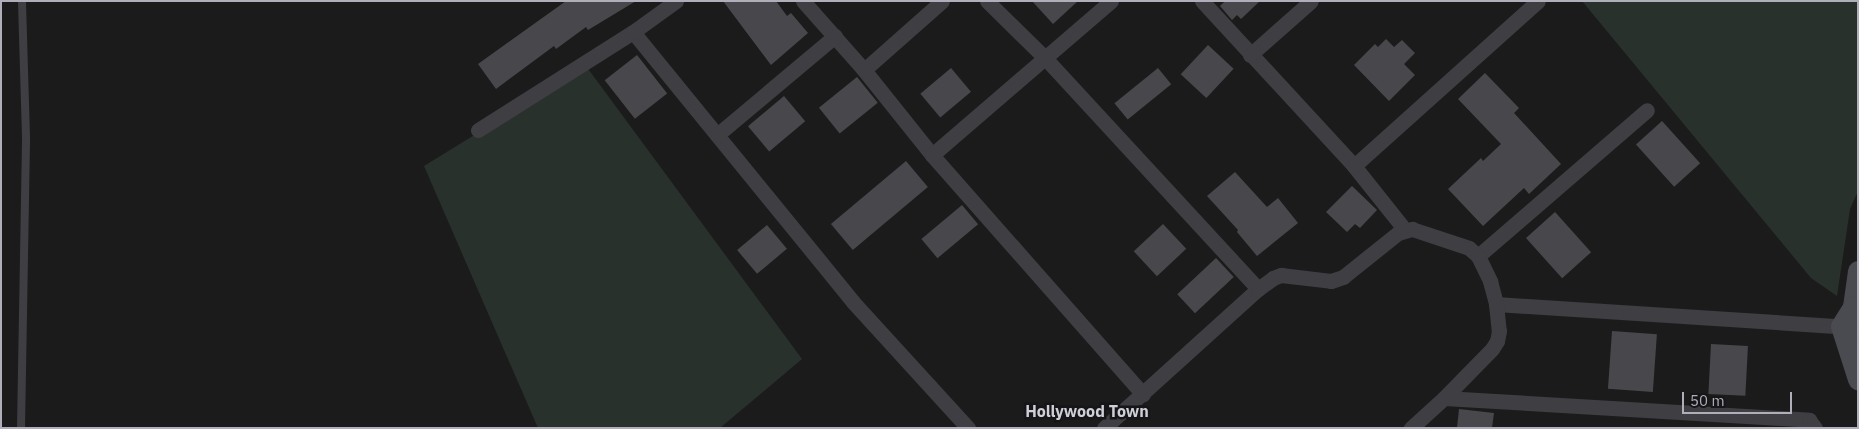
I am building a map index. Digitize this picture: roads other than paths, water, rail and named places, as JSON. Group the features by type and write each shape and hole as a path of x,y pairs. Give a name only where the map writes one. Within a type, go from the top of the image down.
{"street":[{"path":"478,130 633,32 676,1"},
{"path":"803,1 864,70 932,155 1143,394"},
{"path":"864,70 942,1"},
{"path":"987,1 1046,59 1258,289"},
{"path":"932,155 1046,59 1111,1"},
{"path":"1202,1 1354,166 1405,230"},
{"path":"1250,55 1311,1"},
{"path":"1354,166 1538,1"},
{"path":"633,32 853,302 968,428"},
{"path":"717,135 835,36"},
{"path":"1478,256 1647,110"},
{"path":"1104,428 1121,422 1143,394 1258,289 1281,275 1332,281 1343,277 1398,233 1405,230 1421,230 1469,248 1478,256 1485,268 1496,304 1497,341 1492,349 1444,398 1410,428"},
{"path":"1858,271 1852,323 1858,379"},
{"path":"1496,304 1852,323"},
{"path":"1444,398 1751,423 1809,420 1815,428"}],"lane":[{"path":"21,428 26,137 22,1"}],"district":[{"name":"Hollywood Town","path":"1087,411"}]}
